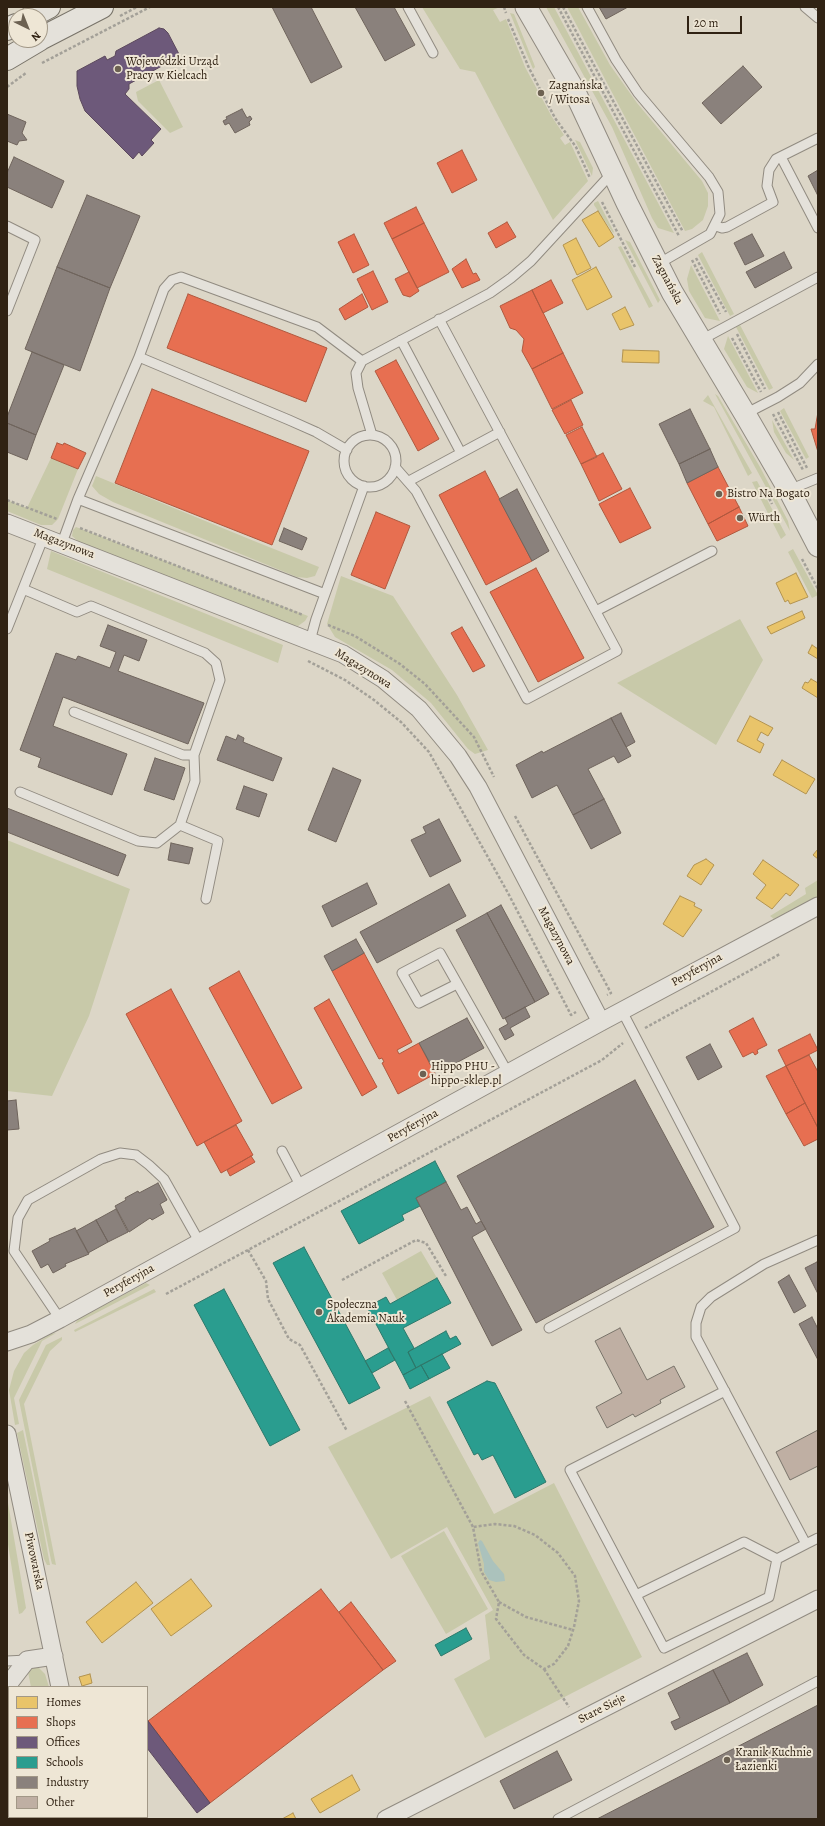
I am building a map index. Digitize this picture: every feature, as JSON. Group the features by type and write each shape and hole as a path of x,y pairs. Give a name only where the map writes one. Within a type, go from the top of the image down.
{"main road":[{"path":"48,36 102,7"},
{"path":"7,59 26,48"}],"street":[{"name":"Zagnańska","path":"526,7 574,90 672,292 789,490 818,546"},
{"name":"Magazynowa","path":"7,522 343,654 383,679 419,709 458,756 478,787 601,1022"},
{"name":"Peryferyjna","path":"7,1342 31,1334 60,1319 601,1022 818,906"},
{"name":"Piwowarska","path":"7,1434 60,1686"},
{"name":"Stare Sieje","path":"386,1819 818,1599"},
{"path":"7,1686 27,1660 54,1656"}],"lane":[{"path":"408,7 433,52"},
{"path":"587,7 616,60 638,93 714,184 720,206 716,226 705,238 658,264"},
{"path":"805,7 818,18"},
{"path":"716,226 722,228 727,227 773,202 766,186 769,170 776,159 818,138"},
{"path":"782,157 818,228"},
{"path":"372,435 358,388 356,373 362,361 490,293 511,278 531,260 613,172"},
{"path":"7,226 36,240 11,290 7,311"},
{"path":"701,340 818,276"},
{"path":"62,543 78,498 139,357 164,289 172,280 181,277 316,327 362,361"},
{"path":"395,467 409,481 416,491 526,699 617,652 439,320"},
{"path":"400,340 460,454"},
{"path":"139,357 316,432 347,450"},
{"path":"745,414 769,402 800,383 818,364"},
{"path":"409,481 500,432"},
{"path":"372,435 384,439 390,444 395,455 395,467 387,481 372,486 364,486 349,476 345,468 345,459 347,450 352,443 359,438 372,435"},
{"path":"789,490 814,480"},
{"path":"310,641 316,619 364,486"},
{"path":"78,498 325,594"},
{"path":"7,629 44,536"},
{"path":"596,611 712,551"},
{"path":"20,792 138,841 157,843 180,825 195,781 194,755 220,680 216,663 205,653 91,606 77,612 23,589"},
{"path":"74,712 183,755 194,755"},
{"path":"180,825 218,842 206,899"},
{"path":"457,984 419,1003 402,973 440,953 508,1073"},
{"path":"549,1328 735,1228 622,1011"},
{"path":"282,1151 301,1187"},
{"path":"60,1319 14,1251 18,1218 28,1200 101,1159 120,1153 136,1155 149,1165 164,1179 200,1243"},
{"path":"806,1544 696,1337 696,1323 701,1307 711,1297 764,1264 818,1240"},
{"path":"725,1391 570,1470 664,1648 769,1597 777,1559"},
{"path":"777,1559 818,1538"},
{"path":"636,1595 744,1542 777,1559"},
{"path":"7,1660 27,1660"},
{"path":"558,1819 818,1681"}],"path":[{"path":"42,64 150,7"},
{"path":"504,7 529,68 555,118 576,147 590,178"},
{"path":"558,7 677,232"},
{"path":"563,7 683,232"},
{"path":"7,87 30,71"},
{"path":"696,258 728,324 769,402 814,480"},
{"path":"692,262 814,480"},
{"path":"7,500 316,619"},
{"path":"306,660 345,680 374,700 401,722 429,752 508,893 571,1015"},
{"path":"166,1294 602,1060 634,1034 780,954"},
{"path":"342,1280 416,1240 426,1243 446,1276"},
{"path":"248,1250 266,1281 268,1299 290,1339 300,1345 347,1431"},
{"path":"405,1401 473,1527 481,1571 500,1602 526,1617 573,1630"},
{"path":"473,1527 495,1524 514,1526 535,1535 558,1553 575,1576 579,1601 568,1646 554,1664 544,1669"},
{"path":"500,1602 496,1619 524,1655 544,1669 577,1722"}],"green space":[{"path":"422,7 500,7 493,10 500,22 506,19 525,67 552,117 564,135 560,138 565,145 570,142 588,181 553,220 475,72 460,69"},
{"path":"546,7 554,7 674,233 658,228 652,218 612,127"},
{"path":"567,7 578,7 610,65 637,103 702,181 708,193 708,206 703,220 692,229 685,231"},
{"path":"510,13 514,14 534,64 535,67 533,69"},
{"path":"159,80 183,127 170,133 138,101 136,92"},
{"path":"575,140 580,142 593,168 592,176"},
{"path":"598,201 614,232 613,233 594,205 594,203"},
{"path":"625,240 630,242 660,300 658,303"},
{"path":"621,246 653,306 649,308 618,247"},
{"path":"702,252 734,314 730,316 698,255"},
{"path":"691,265 720,321 705,318 689,291 687,279"},
{"path":"740,325 773,388 769,390 736,327"},
{"path":"728,336 758,393 747,387 724,349"},
{"path":"715,394 718,396 760,467 788,521 790,531"},
{"path":"708,395 752,473 748,476 714,407 703,401"},
{"path":"784,408 809,457 806,459 780,411"},
{"path":"772,420 794,460 786,453 774,432"},
{"path":"51,458 78,469 58,519 52,525 41,525 7,511 7,500 27,508"},
{"path":"96,476 319,567 315,576 307,578 297,577 113,502 99,494 92,486"},
{"path":"757,481 786,535 781,539 752,482"},
{"path":"76,527 308,616 305,621 298,626 288,624 79,542 72,536 73,530"},
{"path":"793,549 818,595 812,598 788,552"},
{"path":"51,551 283,645 278,663 47,569"},
{"path":"341,576 393,596 457,695 488,750 475,754 468,749 431,703 392,670 335,637 327,624"},
{"path":"740,619 763,660 716,745 617,683"},
{"path":"7,840 130,889 89,1016 52,1096 7,1091"},
{"path":"818,880 818,899 801,908 800,905 774,919 770,916 806,894 805,888"},
{"path":"421,1251 437,1278 397,1300 382,1273"},
{"path":"146,1283 150,1285 75,1324 78,1319"},
{"path":"154,1289 156,1292 75,1332 74,1330"},
{"path":"56,1333 42,1341 14,1398 19,1424 15,1425 9,1390 14,1371 24,1353 33,1345 51,1334"},
{"path":"62,1337 62,1340 50,1351 24,1404 56,1565 52,1564 51,1560 19,1400 46,1345"},
{"path":"430,1396 494,1514 554,1483 642,1657 485,1738 454,1679 490,1659 485,1615 493,1610 447,1527 391,1559 328,1447"},
{"path":"23,1430 50,1565 47,1565 44,1559 17,1433"},
{"path":"7,1497 26,1608 19,1614 7,1538"},
{"path":"444,1531 488,1609 446,1634 401,1556"},
{"path":"37,1666 45,1674 49,1686 31,1686 27,1667"}],"water":[{"path":"480,1540 493,1561 504,1574 505,1581 496,1582 489,1580 484,1572 484,1564 478,1543"}],"building: Homes":[{"path":"598,211 614,237 599,247 582,220"},
{"path":"576,238 591,268 577,275 563,245"},
{"path":"596,267 612,297 587,310 572,280"},
{"path":"625,307 634,325 620,330 612,314"},
{"path":"623,350 659,351 659,363 622,362"},
{"path":"796,573 808,597 790,604 788,600 785,602 776,583"},
{"path":"802,611 805,618 771,634 767,627"},
{"path":"812,645 818,649 818,659 808,653"},
{"path":"811,679 818,683 818,698 802,688 805,682 808,683"},
{"path":"750,716 773,728 768,736 761,732 757,740 764,744 760,753 737,741"},
{"path":"782,760 815,779 806,794 773,775"},
{"path":"818,849 818,859 813,855"},
{"path":"706,859 714,865 701,885 687,876 694,865"},
{"path":"763,860 799,885 790,896 786,893 772,909 756,898 766,885 753,874"},
{"path":"680,896 695,903 694,906 702,910 683,937 663,924"},
{"path":"191,1579 212,1606 171,1636 151,1609"},
{"path":"136,1582 153,1603 102,1643 86,1622"},
{"path":"90,1674 92,1683 82,1686 79,1677"},
{"path":"7,1737 8,1781 7,1780"},
{"path":"352,1775 360,1790 320,1813 311,1799"},
{"path":"293,1813 296,1819 282,1819"}],"building: Shops":[{"path":"462,150 477,180 452,193 437,163"},
{"path":"416,207 424,223 392,239 384,223"},
{"path":"507,222 516,237 496,248 488,233"},
{"path":"424,223 449,272 417,288 392,239"},
{"path":"354,234 369,265 353,273 338,242"},
{"path":"466,259 473,274 476,273 480,280 462,288 452,269"},
{"path":"373,271 388,302 372,310 357,279"},
{"path":"409,272 419,291 410,297 403,295 395,279"},
{"path":"551,280 563,303 543,313 532,290"},
{"path":"532,290 563,353 532,369 522,351 524,339 516,330 510,328 500,306"},
{"path":"188,294 327,348 306,402 167,348"},
{"path":"362,294 368,307 345,320 339,309"},
{"path":"563,353 583,393 552,409 532,369"},
{"path":"396,360 439,439 418,451 375,371"},
{"path":"152,389 309,451 272,545 115,483"},
{"path":"571,400 583,425 565,434 552,410"},
{"path":"818,412 818,452 811,429 815,429"},
{"path":"582,427 597,457 581,464 566,435"},
{"path":"57,443 63,445 64,443 86,453 78,469 51,458"},
{"path":"603,453 622,489 599,501 581,464"},
{"path":"718,467 739,507 708,524 687,483"},
{"path":"485,471 532,561 486,585 439,495"},
{"path":"630,488 651,528 620,543 599,504"},
{"path":"739,507 748,526 717,541 708,524"},
{"path":"376,512 410,526 385,589 351,575"},
{"path":"536,568 584,658 538,682 490,592"},
{"path":"462,627 485,666 473,672 451,633"},
{"path":"364,953 412,1042 397,1050 399,1054 419,1043 435,1074 398,1094 382,1063 384,1062 382,1058 379,1059 332,971"},
{"path":"239,971 302,1088 272,1104 209,988"},
{"path":"171,989 242,1121 197,1146 126,1014"},
{"path":"329,999 377,1087 362,1096 314,1008"},
{"path":"753,1018 767,1045 757,1050 758,1053 755,1055 753,1052 743,1057 729,1031"},
{"path":"810,1034 818,1050 786,1066 778,1050"},
{"path":"809,1055 818,1072 818,1128 786,1066"},
{"path":"786,1066 805,1103 786,1114 766,1076"},
{"path":"805,1103 818,1128 818,1139 804,1146 786,1114"},
{"path":"236,1125 253,1155 221,1173 204,1142"},
{"path":"251,1156 255,1162 230,1176 227,1170"},
{"path":"321,1589 383,1670 210,1803 148,1721"},
{"path":"351,1602 396,1661 383,1670 339,1612"}],"building: Offices":[{"path":"159,28 164,29 168,33 180,56 129,84 129,89 125,94 161,129 151,140 154,143 142,156 139,152 133,159 85,111 77,86 77,71 105,56 107,60 115,56 116,51"},
{"path":"148,1721 210,1803 197,1813 148,1749"}],"building: Schools":[{"path":"435,1161 446,1182 416,1198 420,1206 402,1215 404,1220 359,1244 341,1211"},
{"name":"Społeczna Akademia Nauk","path":"304,1247 380,1388 349,1404 273,1263"},
{"path":"437,1278 451,1303 403,1328 414,1348 408,1352 416,1368 403,1375 367,1307 386,1297 390,1304"},
{"path":"224,1289 300,1430 270,1446 194,1305"},
{"path":"446,1331 450,1339 456,1336 461,1344 416,1368 408,1352"},
{"path":"388,1348 395,1360 372,1373 365,1361"},
{"path":"442,1354 450,1368 429,1379 421,1365"},
{"path":"421,1365 429,1379 410,1389 403,1375"},
{"path":"487,1381 495,1383 546,1482 515,1498 493,1455 482,1460 478,1453 474,1455 447,1402"},
{"path":"466,1628 472,1639 441,1656 435,1645"}],"building: Industry":[{"path":"272,7 311,7 342,67 311,83"},
{"path":"355,7 394,7 415,45 385,61"},
{"path":"599,7 628,7 606,19"},
{"path":"743,66 762,87 721,124 702,103"},
{"path":"242,109 247,118 250,116 252,119 249,122 250,125 235,133 229,123 225,125 223,121 227,119 226,117"},
{"path":"7,114 26,122 22,133 27,140 19,141 17,145 7,141"},
{"path":"14,157 64,181 52,208 7,187 7,173"},
{"path":"818,170 818,196 808,176"},
{"path":"87,195 140,216 110,288 57,267"},
{"path":"752,234 764,256 745,265 734,243"},
{"path":"784,252 792,268 755,288 746,272"},
{"path":"57,267 110,288 80,371 25,349"},
{"path":"32,352 64,365 36,435 7,423 7,417"},
{"path":"690,409 710,449 679,464 659,424"},
{"path":"7,423 36,435 27,460 7,452"},
{"path":"710,449 718,467 687,483 679,464"},
{"path":"517,489 549,551 532,561 499,499"},
{"path":"284,528 307,538 302,550 279,541"},
{"path":"108,625 147,640 139,661 124,655 118,671 204,703 188,744 63,697 53,726 127,754 112,795 38,767 41,758 20,750 56,653 76,660 78,656 110,668 116,652 100,646"},
{"path":"621,713 635,742 626,747 611,718"},
{"path":"611,718 631,756 618,763 614,756 588,769 604,799 573,815 557,785 532,798 516,765 542,751 543,753"},
{"path":"238,735 244,738 243,742 282,758 273,781 217,760 226,736 236,740"},
{"path":"155,758 185,768 174,800 144,790"},
{"path":"333,768 361,780 336,842 308,830"},
{"path":"244,786 267,794 259,817 236,809"},
{"path":"604,799 621,833 591,849 573,815"},
{"path":"7,808 126,855 118,876 7,832"},
{"path":"439,819 461,861 430,877 411,840 426,833 423,827"},
{"path":"171,843 193,848 189,864 168,860"},
{"path":"367,883 377,904 332,927 322,906"},
{"path":"449,884 466,916 377,963 360,932"},
{"path":"501,905 549,994 535,1002 487,913"},
{"path":"487,913 535,1002 503,1019 456,930"},
{"path":"356,939 364,953 332,971 324,956"},
{"path":"525,1007 530,1017 510,1028 514,1035 505,1040 499,1029 508,1024 505,1018"},
{"path":"467,1018 484,1048 443,1070 442,1068 435,1072 419,1043"},
{"path":"710,1044 722,1067 698,1080 686,1057"},
{"path":"635,1080 714,1227 536,1323 457,1176"},
{"path":"16,1100 19,1129 7,1130 7,1101"},
{"path":"446,1182 461,1210 467,1207 476,1224 481,1221 486,1229 472,1237 522,1330 492,1346 416,1198"},
{"path":"158,1183 167,1200 160,1204 164,1213 152,1220 150,1218 129,1232 115,1206 126,1200 125,1198 138,1191 139,1193"},
{"path":"116,1209 128,1232 108,1242 96,1220"},
{"path":"96,1220 108,1242 88,1253 76,1231"},
{"path":"75,1228 89,1254 65,1264 66,1266 53,1273 48,1264 41,1268 32,1251 50,1241 49,1239"},
{"path":"817,1262 818,1264 818,1294 805,1268"},
{"path":"789,1275 806,1306 794,1313 778,1282"},
{"path":"812,1317 818,1329 818,1360 799,1324"},
{"path":"747,1653 763,1685 730,1703 713,1670"},
{"path":"713,1670 730,1703 675,1730 671,1722 680,1718 668,1693"},
{"path":"818,1705 818,1819 597,1819 704,1764"},
{"path":"557,1751 572,1780 514,1809 500,1781"}],"building: Other":[{"path":"620,1328 647,1380 674,1366 685,1387 660,1400 661,1403 635,1417 633,1414 607,1428 596,1407 622,1393 595,1341"},
{"path":"818,1430 818,1466 790,1480 776,1452"}],"place":[{"name":"Wojewódzki Urząd Pracy w Kielcach","path":"118,69"},
{"name":"Zagnańska / Witosa","path":"541,93"},
{"name":"Bistro Na Bogato","path":"719,494"},
{"name":"Würth","path":"740,518"},
{"name":"Hippo PHU - hippo-sklep.pl","path":"423,1074"},
{"name":"Społeczna Akademia Nauk","path":"319,1312"},
{"name":"Kranik Kuchnie Łazienki","path":"727,1760"}]}
